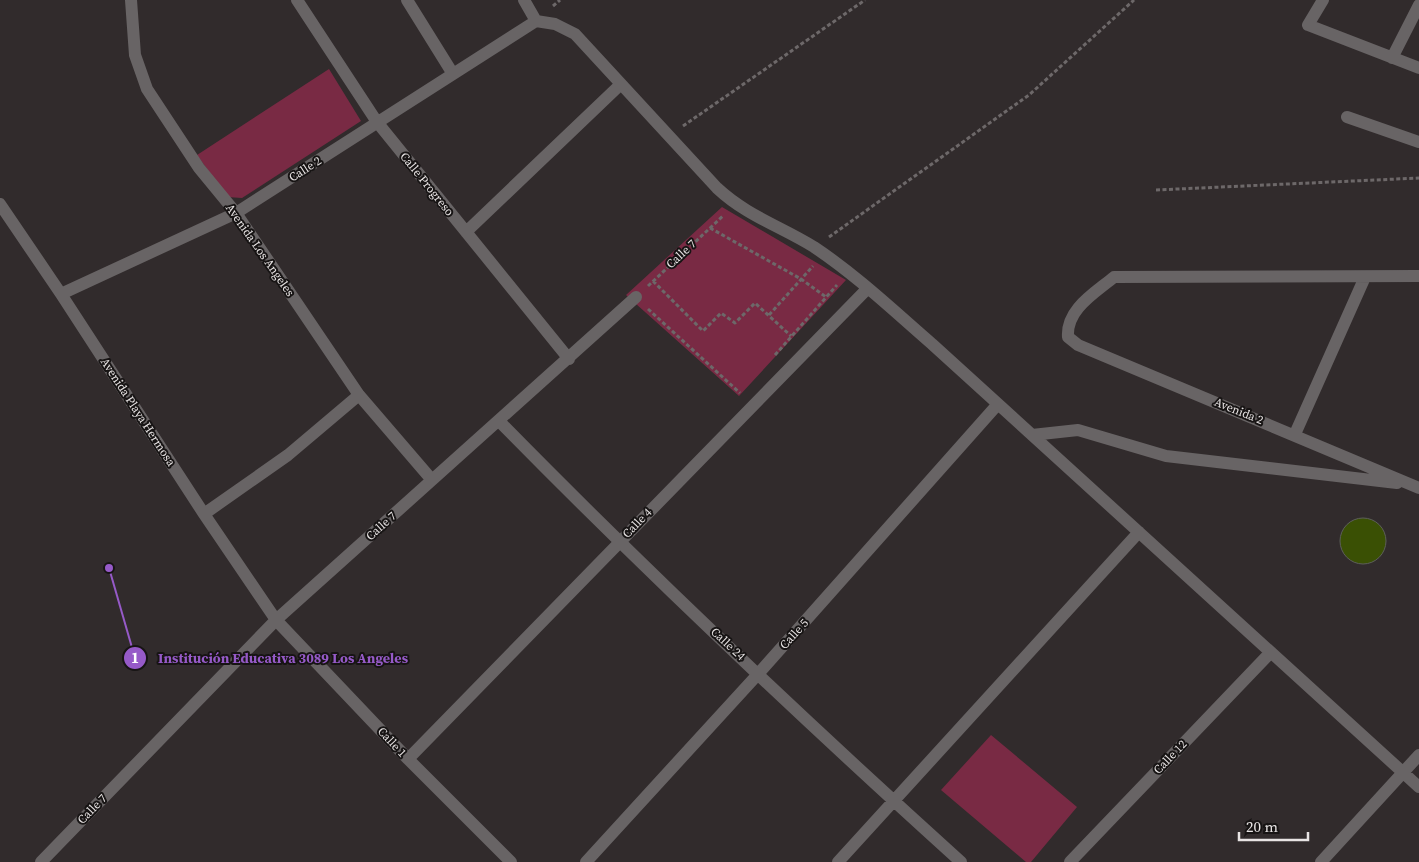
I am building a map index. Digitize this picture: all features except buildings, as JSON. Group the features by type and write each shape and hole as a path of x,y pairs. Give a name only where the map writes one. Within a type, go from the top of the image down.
{"street":[{"name":"Avenida Los Angeles","path":"131,0 135,55 147,89 199,168 236,213 358,395 432,480"},
{"name":"Calle Progreso","path":"297,0 377,122 569,359"},
{"path":"407,0 453,74"},
{"path":"524,0 536,21 555,24 575,34 736,205 814,248 868,288 1032,434 1419,787"},
{"path":"1323,0 1308,25 1419,68"},
{"path":"1392,58 1419,5"},
{"name":"Calle 2","path":"62,294 236,213 536,21"},
{"path":"466,232 621,84"},
{"path":"1347,117 1419,142"},
{"name":"Avenida Playa Hermosa","path":"0,204 62,294 204,514 276,620"},
{"name":"Avenida 2","path":"1366,276 1114,276 1073,313 1068,327 1068,337 1078,345 1416,486"},
{"path":"1295,434 1366,276 1419,276"},
{"name":"Calle 4","path":"408,759 868,288"},
{"name":"Calle 7","path":"41,862 276,620 636,297"},
{"path":"204,514 288,455 358,395"},
{"name":"Calle 5","path":"586,862 759,673 998,404"},
{"name":"Calle 24","path":"499,421 619,543 759,673 953,859"},
{"path":"1032,434 1078,430 1166,456 1416,486"},
{"path":"838,862 1139,532"},
{"name":"Calle 1","path":"276,620 408,759 511,862"},
{"name":"Calle 12","path":"1070,862 1271,652"},
{"path":"1321,862 1419,755"}],"path":[{"path":"669,136 865,0"},
{"path":"814,248 1029,95 1134,0"},
{"path":"1156,190 1419,178"},
{"name":"Calle 7","path":"636,297 736,205"},
{"path":"710,228 801,279 826,297"},
{"path":"769,315 815,264"},
{"path":"772,358 841,280"},
{"path":"653,281 703,331 721,313 736,324 755,303 792,336"},
{"path":"636,297 740,394 746,387"}],"shaded area":[{"path":"329,69 361,121 242,198 227,197 197,155"},
{"path":"722,207 846,280 739,396 626,295"},
{"path":"991,735 1077,807 1031,862 1026,862 941,790"}],"place":[{"name":"Institución Educativa 3089 Los Angeles","path":"109,568"}]}
